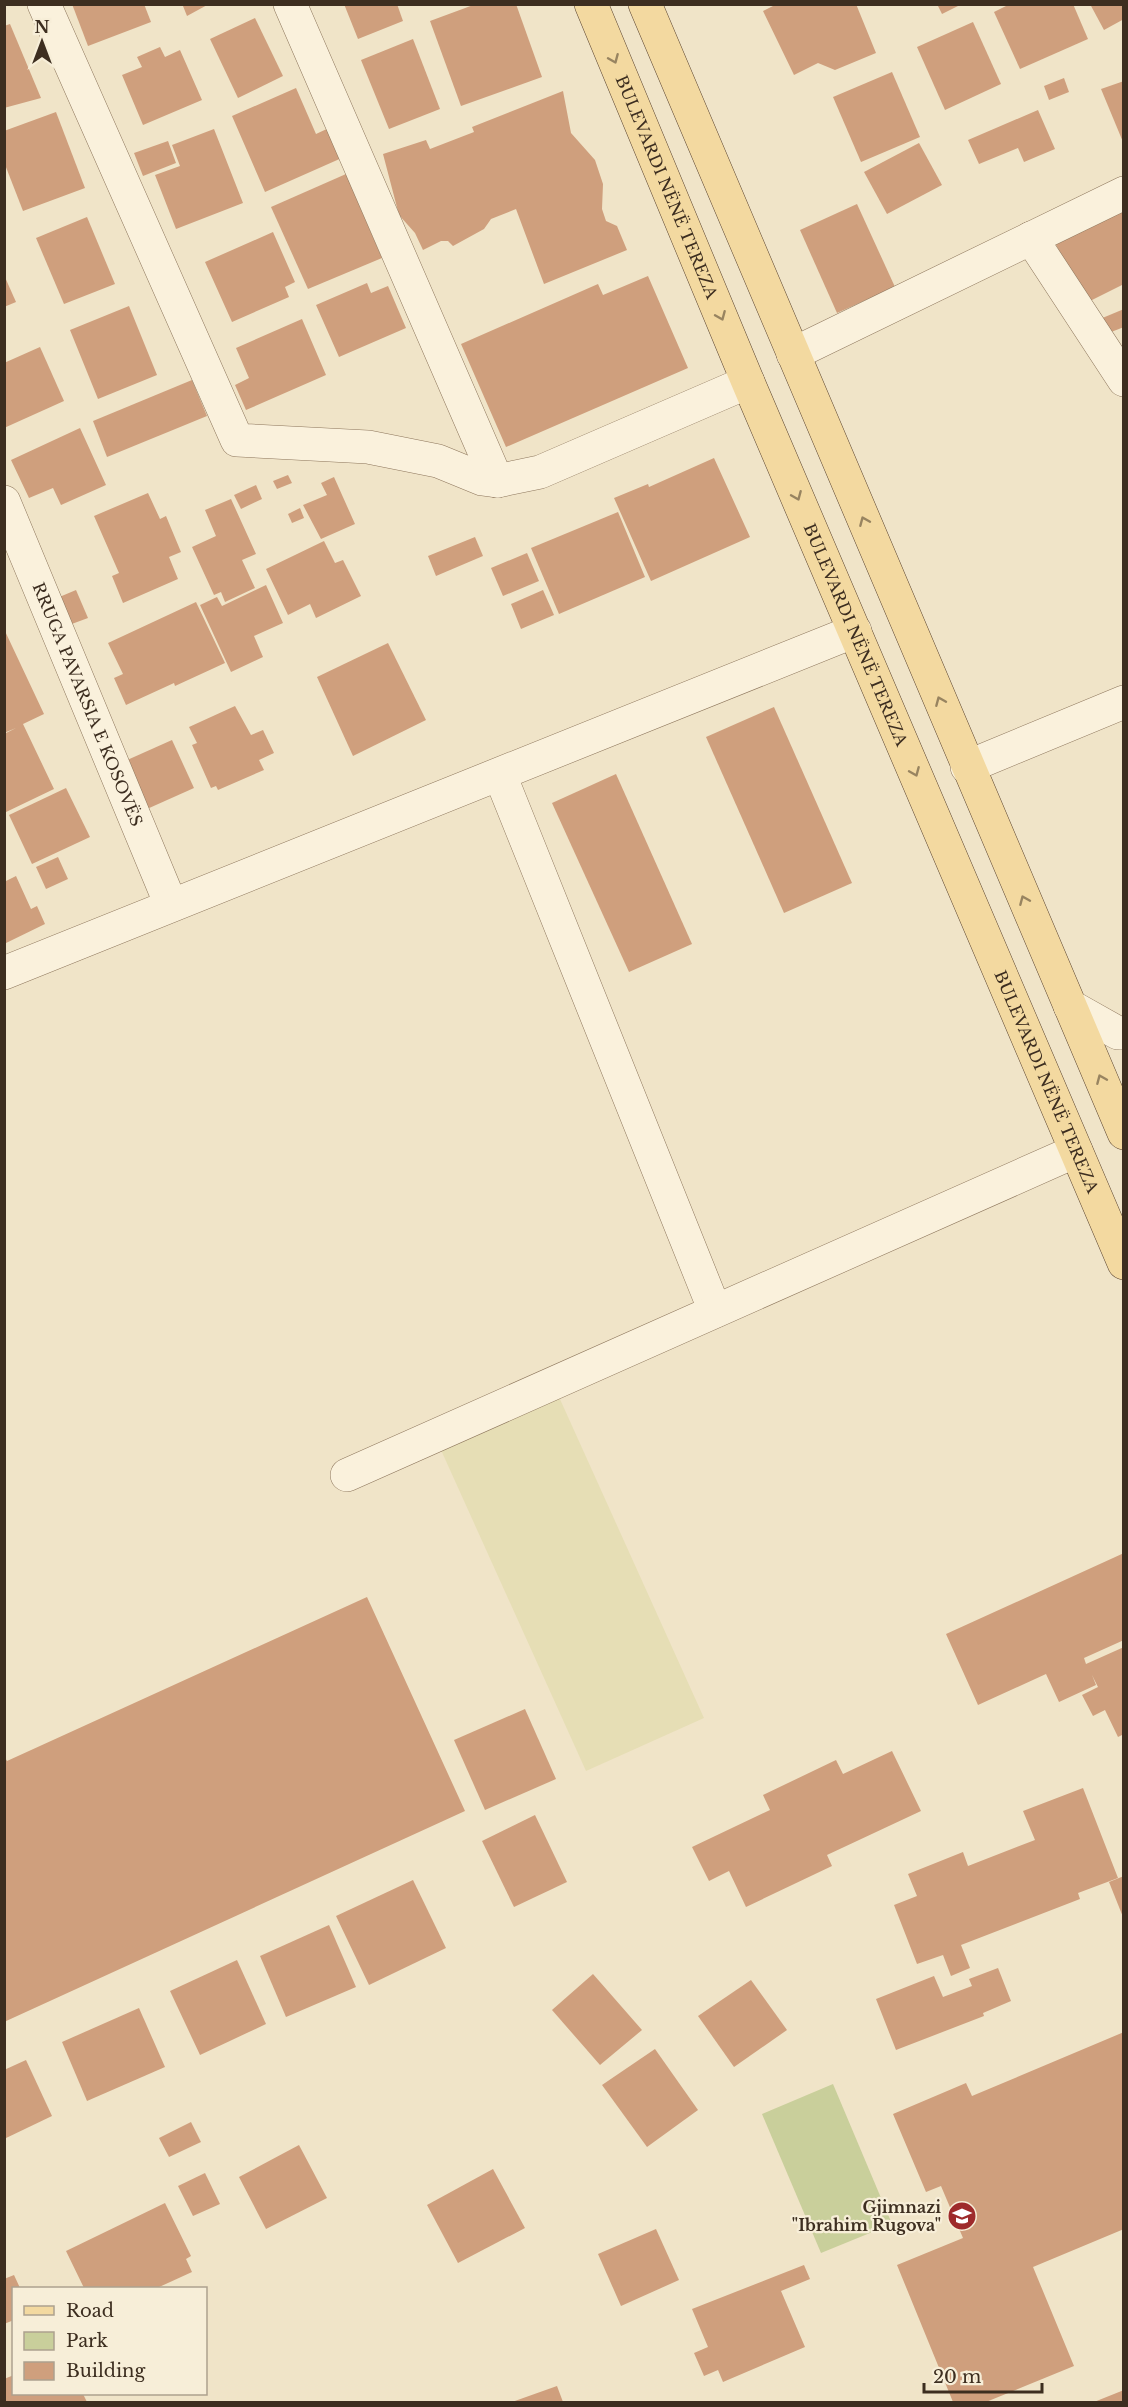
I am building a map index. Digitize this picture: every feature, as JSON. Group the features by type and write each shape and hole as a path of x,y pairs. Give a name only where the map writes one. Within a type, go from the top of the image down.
{"main road":[{"name":"BULEVARDI NËNË TEREZA","path":"591,4 748,382 1124,1263"},
{"path":"645,4 1122,1126"}],"street":[{"path":"44,4 237,440 368,447 438,461 482,479 497,481 540,472 748,382"},
{"path":"290,4 497,481"},
{"path":"793,354 1124,193"},
{"path":"1031,238 1124,381"},
{"name":"RRUGA PAVARSIA E KOSOVËS","path":"4,502 171,905"},
{"path":"4,973 855,631"},
{"path":"968,767 1124,702"},
{"path":"500,775 715,1311"},
{"path":"1070,1006 1118,1033"},
{"path":"347,1475 1076,1151"}],"shaded area":[{"path":"559,1397 704,1718 586,1771 441,1450"}],"green space":[{"path":"833,2084 892,2224 821,2253 762,2114"}],"building":[{"path":"72,4 144,4 151,22 88,46"},
{"path":"209,4 187,16 183,6"},
{"path":"344,4 397,4 403,21 358,39"},
{"path":"476,4 516,4 542,77 461,106 430,21"},
{"path":"777,4 856,4 876,53 835,70 818,63 794,75 763,11"},
{"path":"937,4 962,4 942,14"},
{"path":"1010,4 1073,4 1088,39 1020,69 994,12"},
{"path":"1090,4 1124,4 1124,19 1104,30"},
{"path":"255,18 283,76 238,98 210,39"},
{"path":"973,22 1001,84 945,110 917,47"},
{"path":"10,24 41,98 4,108 4,26"},
{"path":"413,39 440,109 389,129 361,60"},
{"path":"160,47 165,57 180,50 202,100 143,125 122,75 142,67 137,57"},
{"path":"892,72 920,137 861,162 833,97"},
{"path":"1064,78 1069,92 1049,100 1044,86"},
{"path":"1124,81 1124,142 1123,142 1101,89"},
{"path":"296,88 316,134 331,127 344,157 265,192 232,116"},
{"path":"563,91 571,133 595,160 603,184 602,209 606,221 617,226 627,250 544,284 516,209 491,219 484,229 453,246 448,241 441,241 423,250 415,233 399,215 383,154 426,140 430,149 474,132 472,127"},
{"path":"1038,110 1055,149 1024,162 1018,148 979,164 968,140"},
{"path":"56,112 85,188 23,211 4,162 4,131"},
{"path":"214,129 243,203 176,229 155,175 180,166 172,145"},
{"path":"168,141 176,163 143,176 134,153"},
{"path":"919,143 942,185 887,214 864,172"},
{"path":"346,174 382,258 308,289 271,207"},
{"path":"1124,200 1124,284 1086,303 1052,237"},
{"path":"857,204 895,287 837,313 800,230"},
{"path":"87,217 115,284 64,304 36,238"},
{"path":"273,232 295,282 285,287 289,297 232,322 205,262"},
{"path":"4,275 16,302 4,307"},
{"path":"648,276 688,368 506,447 461,344 598,284 603,295"},
{"path":"367,283 371,293 388,286 406,328 339,357 316,305"},
{"path":"129,306 157,375 98,399 70,330"},
{"path":"1124,309 1124,327 1106,334 1100,319"},
{"path":"302,319 326,375 246,410 235,385 249,378 236,348"},
{"path":"40,347 64,401 4,428 4,363"},
{"path":"192,380 207,416 107,457 93,421"},
{"path":"80,428 106,485 61,505 53,488 29,498 11,460"},
{"path":"714,458 750,537 651,581 614,498 648,484 649,487"},
{"path":"288,475 292,483 277,489 273,481"},
{"path":"334,477 355,524 321,539 303,505 327,495 321,483"},
{"path":"256,485 262,499 241,509 234,495"},
{"path":"148,493 160,519 166,516 181,552 169,557 178,579 123,603 112,576 119,573 94,516"},
{"path":"231,499 256,554 242,560 255,588 225,602 221,592 214,595 192,547 216,536 205,510"},
{"path":"300,508 304,518 292,523 288,514"},
{"path":"618,512 645,577 559,614 531,548"},
{"path":"475,537 483,556 436,576 428,556"},
{"path":"324,541 335,563 343,560 361,596 316,618 310,604 288,615 266,569"},
{"path":"527,553 539,581 503,596 491,568"},
{"path":"266,585 283,623 254,636 263,657 231,672 200,605 217,597 222,606"},
{"path":"76,590 88,618 69,625 57,598"},
{"path":"543,590 554,615 521,629 511,604"},
{"path":"196,602 225,663 126,705 114,678 123,674 108,643"},
{"path":"4,629 44,714 23,724 54,789 4,813 4,734 16,728 4,733"},
{"path":"388,643 426,720 353,756 317,677"},
{"path":"235,706 251,735 263,730 274,753 259,760 264,770 218,790 216,786 211,788 192,745 197,743 189,727"},
{"path":"774,707 852,883 784,913 706,737"},
{"path":"172,740 194,788 147,809 125,761"},
{"path":"616,774 692,944 629,972 552,803"},
{"path":"66,788 90,837 32,864 9,815"},
{"path":"58,857 68,879 46,889 36,867"},
{"path":"16,876 31,909 37,906 45,924 4,944 4,882"},
{"path":"1124,1553 1124,1640 1084,1658 1086,1664 1124,1647 1124,1734 1118,1737 1105,1710 1093,1716 1082,1695 1098,1687 1092,1675 1096,1685 1059,1702 1046,1674 978,1705 946,1634"},
{"path":"367,1597 465,1811 4,2022 4,1756 7,1761"},
{"path":"525,1709 556,1779 485,1810 454,1740"},
{"path":"892,1751 921,1811 827,1855 832,1866 746,1907 729,1871 709,1881 692,1847 770,1810 763,1795 836,1760 843,1774"},
{"path":"1083,1788 1118,1878 1078,1893 1080,1899 961,1945 970,1968 951,1976 943,1955 917,1964 894,1905 917,1896 908,1874 963,1852 968,1866 1035,1840 1023,1811"},
{"path":"535,1815 567,1882 514,1907 482,1841"},
{"path":"1124,1876 1124,1917 1123,1917 1109,1882"},
{"path":"413,1880 446,1948 369,1985 336,1916"},
{"path":"329,1925 356,1987 286,2017 260,1956"},
{"path":"237,1960 266,2024 200,2055 170,1991"},
{"path":"998,1968 1011,2001 983,2013 984,2016 896,2050 876,1999 934,1976 943,1997 972,1986 969,1979"},
{"path":"593,1974 642,2030 600,2065 552,2010"},
{"path":"751,1980 787,2030 734,2067 698,2016"},
{"path":"139,2008 165,2067 87,2101 62,2042"},
{"name":"Gjimnazi \"Ibrahim Rugova\"","path":"1124,2032 1124,2229 1033,2267 1074,2366 986,2402 953,2402 897,2265 963,2238 941,2186 926,2192 893,2114 966,2083 972,2096"},
{"path":"655,2049 698,2110 647,2147 602,2085"},
{"path":"26,2060 52,2116 4,2139 4,2070"},
{"path":"191,2122 201,2142 169,2157 159,2138"},
{"path":"299,2145 327,2198 266,2229 239,2177"},
{"path":"493,2169 525,2228 458,2263 427,2205"},
{"path":"205,2173 220,2204 193,2216 178,2186"},
{"path":"165,2203 191,2256 186,2259 192,2272 159,2287 84,2287 66,2251"},
{"path":"656,2229 679,2280 621,2306 598,2254"},
{"path":"804,2265 810,2279 781,2291 805,2347 723,2382 718,2370 704,2376 694,2353 708,2347 692,2309"},
{"path":"14,2275 20,2287 12,2287 12,2321 4,2324 4,2279"},
{"path":"12,2376 12,2395 84,2395 87,2402 4,2402 4,2379"},
{"path":"557,2386 563,2402 512,2402"},
{"path":"1124,2390 1124,2402 1094,2402"}],"place":[{"name":"Gjimnazi \"Ibrahim Rugova\"","path":"962,2216"}]}
